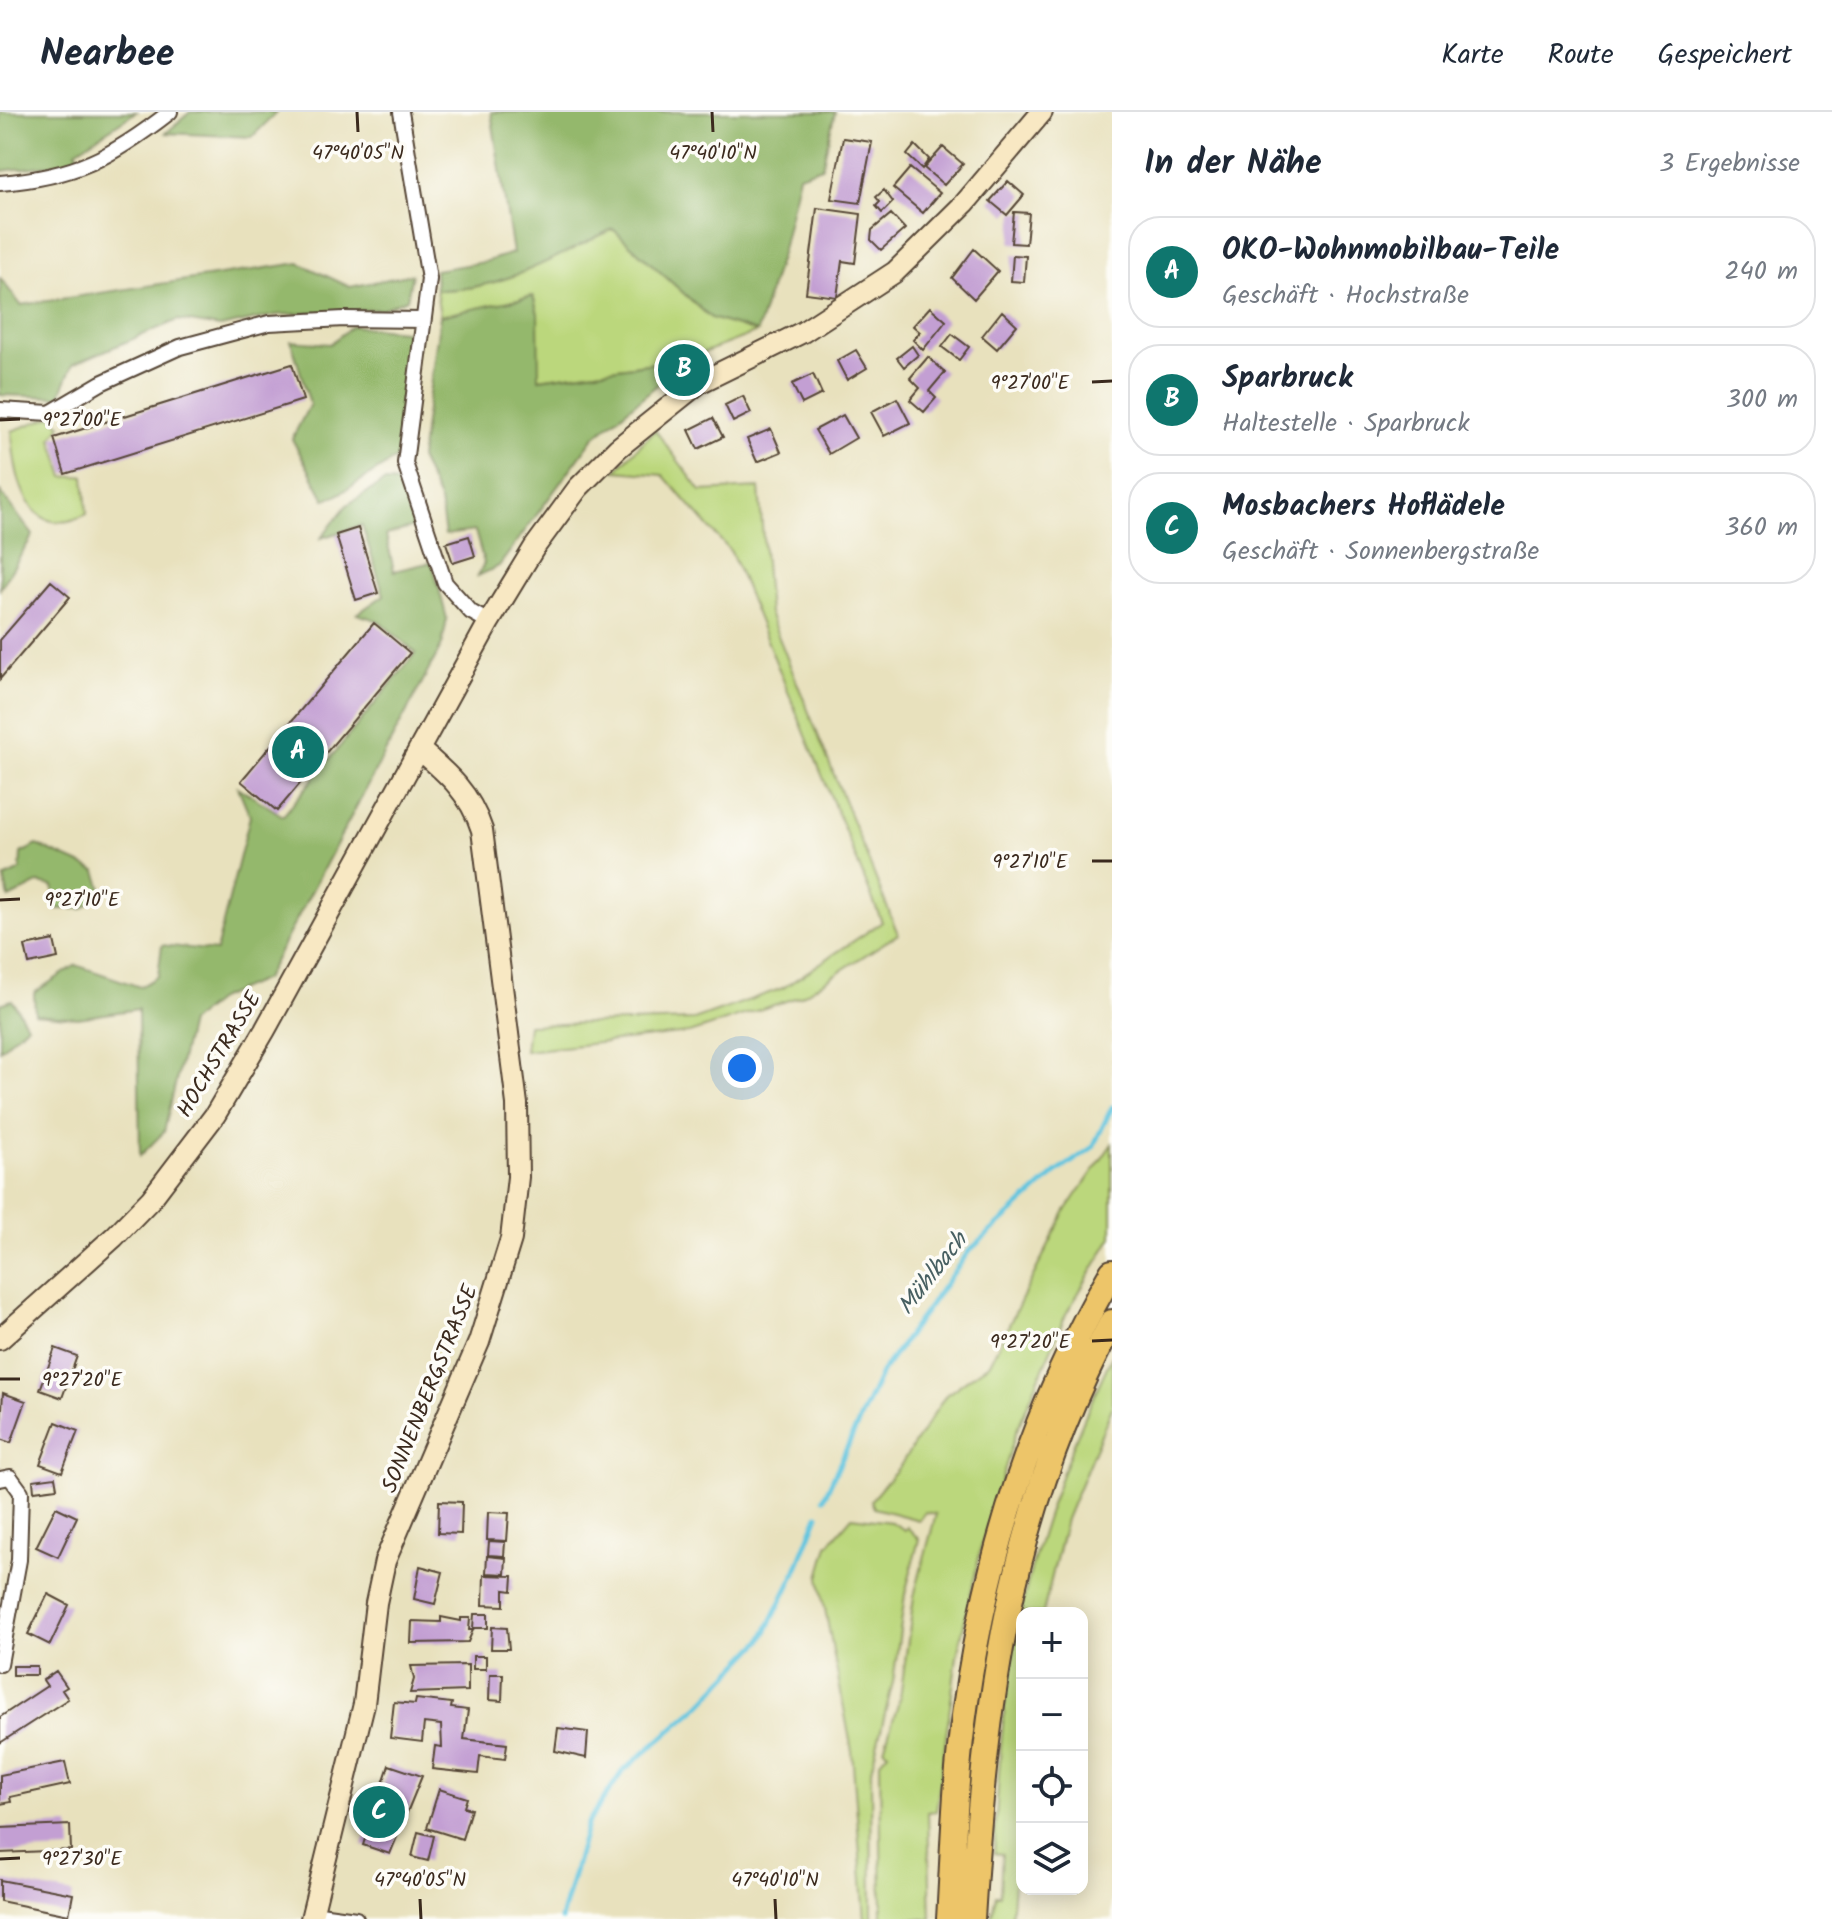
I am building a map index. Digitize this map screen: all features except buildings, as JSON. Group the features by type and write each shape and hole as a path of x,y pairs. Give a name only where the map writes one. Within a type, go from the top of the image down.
{"highway":[{"path":"949,1919 962,1733 989,1579 1033,1438 1084,1323 1112,1272"},
{"path":"972,1919 988,1719 1011,1588 1057,1442 1112,1322"}],"main road":[{"name":"HOCHSTRASSE","path":"0,1339 114,1237 151,1199 190,1149 265,1030 489,622 553,520 578,488 618,448 699,383 803,332 895,272 965,203 1042,112"},
{"name":"SONNENBERGSTRASSE","path":"311,1916 364,1704 376,1603 385,1561 497,1294 511,1239 518,1177 517,1104 482,830 473,805 457,782 419,749"}],"street":[{"path":"0,183 70,174 101,160 170,112"},
{"path":"401,112 429,279 405,463 445,583 471,612 489,622"},
{"path":"0,410 50,413 101,383 180,347 269,323 344,319 423,320"},
{"path":"0,1479 10,1477 21,1492 19,1560 0,1664"},
{"path":"311,1916 356,1919"}],"green space":[{"path":"0,112 136,112 76,151 83,161 0,171"},
{"path":"190,112 277,112 252,137 166,133"},
{"path":"491,112 835,112 822,167 799,175 782,250 757,332 711,318 613,229 506,279 460,289 436,290 435,270 484,262 513,253"},
{"path":"613,229 711,318 757,332 690,358 538,379 538,314 533,296 440,316 436,290 460,289 506,279"},
{"path":"299,263 350,287 412,274 407,299 382,309 276,315 220,327 178,320 73,364 59,397 0,395 0,278 21,305"},
{"path":"533,296 538,314 539,379 690,358 594,437 499,566 478,576 484,563 475,531 445,535 440,502 420,458 440,316"},
{"path":"352,326 414,332 397,458 336,496 325,499 292,439 310,404 291,341 330,344"},
{"path":"52,416 61,425 52,439 64,477 84,476 87,514 67,521 50,520 37,513 28,501 13,449 12,431"},
{"path":"655,430 701,491 759,488 769,613 898,934 801,996 689,1033 525,1051 528,1025 694,1020 783,988 882,922 731,552 663,475 615,471"},
{"path":"384,482 405,483 417,526 386,535 394,571 432,562 447,619 442,645 265,979 220,998 190,1022 164,1132 140,1156 138,1009 78,1018 35,1014 34,993 76,965 140,987 158,976 162,945 216,951 250,816 238,787 283,816 416,653 379,621 357,614 384,595 362,525 321,538 347,505"},
{"path":"0,492 33,535 0,589"},
{"path":"37,845 96,871 103,893 82,909 57,909 53,886 38,883 9,898 4,878 20,870 21,853"},
{"path":"12,1000 27,1025 0,1050 0,1004"},
{"path":"1112,1144 1112,1237 1066,1314 1016,1432 982,1543 957,1656 936,1811 928,1812 931,1919 882,1919 880,1761 888,1752 884,1749 900,1698 914,1596 936,1514 925,1512 919,1520 874,1508 871,1500 900,1466 946,1395 990,1363 1065,1212"},
{"path":"1112,1356 1112,1408 1066,1519 1044,1607 1022,1607 1048,1512"},
{"path":"852,1517 891,1522 905,1530 907,1527 919,1539 905,1594 893,1682 871,1770 872,1919 865,1919 852,1751 819,1577 828,1545"},
{"path":"1016,1634 1016,1860 1011,1919 991,1919 996,1895 1000,1895 1002,1854 994,1853 1009,1676"}],"waterway":[{"name":"Mühlbach","path":"824,1498 881,1373 969,1251 1056,1173 1093,1147 1112,1107"},
{"name":"Mühlbach","path":"561,1919 587,1824 622,1772 699,1706 762,1640 794,1575 818,1515"}],"place":[{"name":"Sparbruck","path":"684,370"},
{"name":"OKO-Wohnmobilbau-Teile","path":"298,752"},
{"name":"Mosbachers Hoflädele","path":"379,1812"}]}
